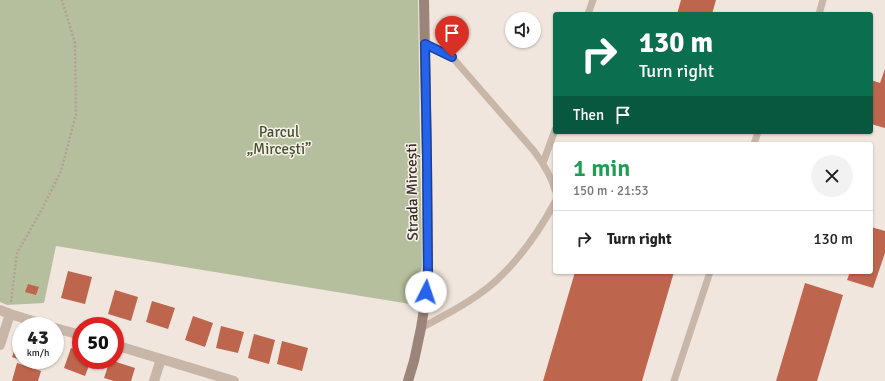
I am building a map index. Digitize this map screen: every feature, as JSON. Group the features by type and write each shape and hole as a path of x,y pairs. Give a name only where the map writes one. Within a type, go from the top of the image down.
{"main road":[{"name":"Strada Mircești","path":"408,381 421,328 428,282 424,0"}],"street":[{"path":"0,310 20,317"},
{"path":"0,345 10,314"},
{"path":"124,348 234,381"},
{"path":"154,381 161,359"}],"lane":[{"path":"589,12 593,0"},
{"path":"820,12 823,0"},
{"path":"425,44 452,57 543,163 553,180"},
{"path":"543,163 554,134"},
{"path":"421,328 474,298 503,275 525,249 553,205"},
{"path":"674,381 709,274"}],"path":[{"path":"10,314 17,253 42,210 61,171 76,114 75,43 62,0"}],"green space":[{"name":"Parcul „Mircești”","path":"0,0 418,0 422,266 410,304 56,246 44,303 7,305 0,302"}],"building":[{"path":"681,0 716,0 713,12 678,12"},
{"path":"885,69 885,128 873,125 873,81 880,83"},
{"path":"873,228 885,231 885,253 873,288 847,280 849,274 873,274"},
{"path":"68,271 92,277 85,304 61,298"},
{"path":"574,274 673,274 642,381 543,381"},
{"path":"805,283 843,295 817,381 776,381"},
{"path":"28,284 39,287 36,295 25,292"},
{"path":"115,290 138,297 131,321 124,319 124,317 108,314"},
{"path":"152,301 175,308 168,329 146,322"},
{"path":"193,316 213,323 205,347 185,340"},
{"path":"221,326 244,332 238,353 216,348"},
{"path":"254,334 275,340 269,364 248,358"},
{"path":"282,341 308,348 302,371 277,364"},
{"path":"71,348 72,369 88,369 85,376 64,368"},
{"path":"124,364 135,368 131,381 114,381 104,378 107,369 124,369"},
{"path":"15,369 35,369 41,371 38,381 12,381"}],"route":[{"path":"426,292 428,272 425,44 452,57"}]}
